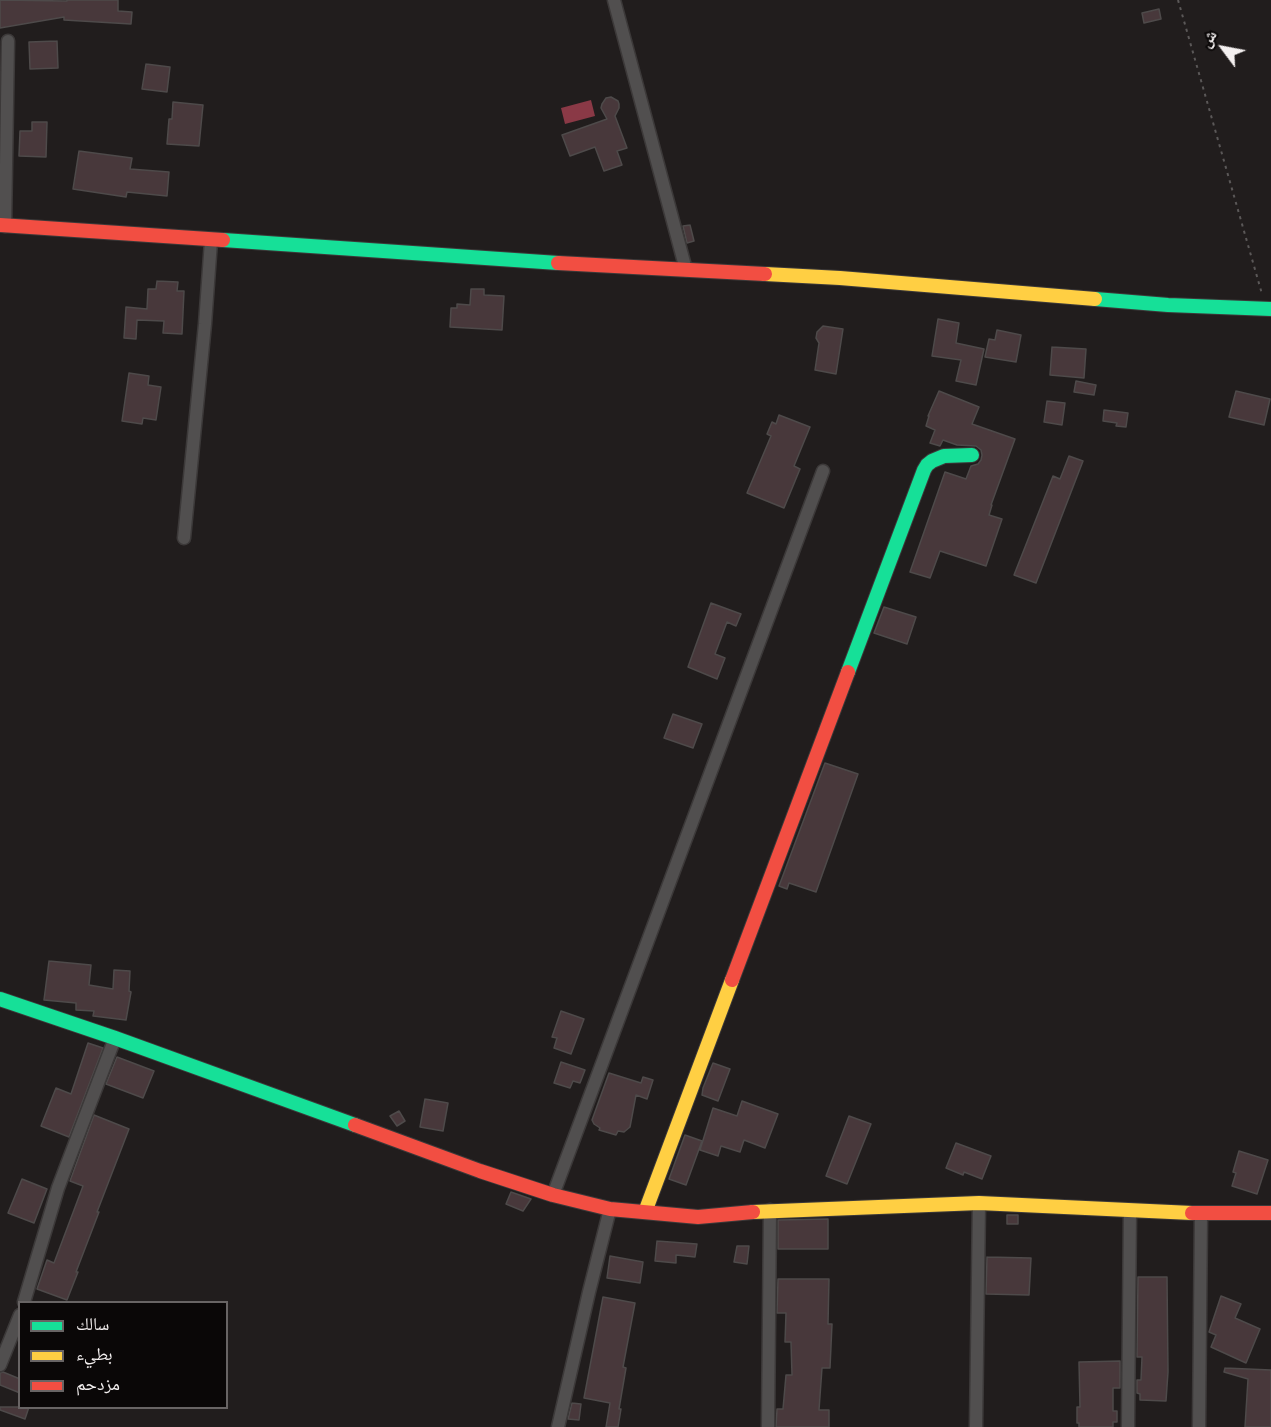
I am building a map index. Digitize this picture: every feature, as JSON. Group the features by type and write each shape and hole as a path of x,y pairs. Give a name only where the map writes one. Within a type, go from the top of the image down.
{"street":[{"path":"614,0 686,270"},
{"path":"8,41 2,226 518,261 840,278 1168,305 1269,309"},
{"path":"184,538 211,241"},
{"path":"645,1212 924,471 932,461 944,456 972,456"},
{"path":"553,1195 823,471"},
{"path":"0,999 115,1038 480,1171 553,1195 610,1209 698,1216 770,1210 979,1203 1202,1213 1271,1213"},
{"path":"24,1301 58,1188 115,1038"},
{"path":"976,1427 979,1203"},
{"path":"558,1427 610,1209"},
{"path":"768,1427 770,1210"},
{"path":"1128,1427 1130,1210"},
{"path":"1199,1427 1202,1213"},
{"path":"0,1365 18,1320"}],"path":[{"path":"1178,0 1269,309"}],"shaded area":[{"path":"591,100 595,116 565,124 561,108"}],"building":[{"path":"0,0 118,0 118,11 132,12 131,24 64,20 64,17 0,28"},
{"path":"1159,9 1161,19 1144,23 1142,13"},
{"path":"57,41 58,68 30,69 29,42"},
{"path":"146,64 170,67 167,92 142,89"},
{"path":"611,97 619,104 615,116 627,148 617,151 622,165 604,171 595,147 570,156 562,135 607,119 601,108 606,98"},
{"path":"173,102 203,105 199,146 167,144"},
{"path":"32,122 47,122 46,157 19,156 20,131 32,131"},
{"path":"79,151 132,158 130,169 169,172 167,196 127,192 126,197 73,189"},
{"path":"690,225 694,241 687,243 683,226"},
{"path":"157,281 178,282 177,291 184,291 182,334 163,333 164,321 137,320 136,339 124,338 126,307 147,309 148,289 156,289"},
{"path":"471,289 484,289 484,295 504,296 502,330 450,327 451,308 457,308 457,304 470,305"},
{"path":"938,319 959,323 956,343 984,349 976,385 956,381 961,360 932,356"},
{"path":"823,326 843,329 836,374 815,370 819,343 816,338 817,332"},
{"path":"997,330 1021,335 1016,362 985,357 989,339 995,340"},
{"path":"1052,347 1086,349 1084,378 1050,375"},
{"path":"129,373 149,376 148,385 161,387 156,420 143,418 142,424 122,421"},
{"path":"1076,381 1096,385 1094,395 1074,392"},
{"path":"939,391 979,407 972,424 1015,439 991,505 989,515 1002,519 986,566 940,551 930,578 910,572 945,472 966,479 971,466 978,464 982,455 981,450 976,446 957,445 943,440 940,446 930,443 935,430 926,426"},
{"path":"1236,391 1270,399 1264,425 1229,417"},
{"path":"1047,401 1065,403 1062,425 1044,422"},
{"path":"1104,410 1128,413 1126,427 1103,421"},
{"path":"779,415 810,427 794,466 800,469 784,508 747,493 771,436 767,434 772,422 776,424"},
{"path":"1069,456 1083,461 1036,583 1014,575 1053,476 1060,479"},
{"path":"711,603 741,614 736,626 727,622 715,654 725,658 717,679 688,667"},
{"path":"884,607 916,617 907,644 874,633"},
{"path":"673,714 702,724 693,748 664,738"},
{"path":"825,763 858,774 816,892 789,883 787,889 779,886"},
{"path":"49,961 91,965 89,985 113,989 114,970 130,971 129,991 131,992 126,1020 93,1016 94,1011 76,1010 76,1003 44,1000"},
{"path":"561,1011 584,1019 571,1054 554,1048 557,1038 552,1037"},
{"path":"88,1043 103,1048 69,1137 41,1126 56,1088 71,1094"},
{"path":"117,1057 154,1071 143,1098 106,1084"},
{"path":"561,1062 585,1070 580,1083 573,1081 570,1088 554,1083"},
{"path":"713,1063 730,1069 718,1101 702,1095"},
{"path":"609,1073 641,1083 643,1077 653,1080 647,1099 636,1095 630,1127 624,1132 618,1131 616,1135 599,1130 600,1128 592,1120"},
{"path":"425,1099 448,1103 443,1131 420,1127"},
{"path":"742,1101 778,1114 765,1148 744,1140 740,1152 721,1146 718,1156 700,1150 713,1108 737,1116"},
{"path":"399,1111 405,1121 397,1126 390,1116"},
{"path":"94,1115 129,1129 67,1300 37,1289 47,1260 54,1263 83,1186 70,1181"},
{"path":"849,1116 871,1124 847,1184 826,1176"},
{"path":"685,1135 702,1141 686,1185 669,1179"},
{"path":"956,1143 991,1156 982,1179 946,1168"},
{"path":"1239,1151 1268,1160 1257,1194 1232,1186"},
{"path":"22,1179 47,1189 34,1223 8,1213"},
{"path":"511,1192 531,1199 523,1211 506,1204"},
{"path":"1007,1215 1018,1215 1018,1224 1007,1224"},
{"path":"828,1219 828,1249 778,1249 778,1220"},
{"path":"657,1241 697,1244 695,1257 676,1255 676,1263 655,1261"},
{"path":"737,1246 749,1246 747,1264 734,1262"},
{"path":"610,1256 643,1262 640,1283 607,1278"},
{"path":"987,1257 1031,1258 1029,1295 986,1294"},
{"path":"1138,1277 1167,1277 1166,1401 1140,1400 1140,1394 1137,1393 1137,1380 1141,1380 1142,1357 1137,1357"},
{"path":"778,1279 829,1279 828,1324 832,1324 830,1368 822,1368 819,1410 829,1410 829,1427 776,1427 777,1409 783,1409 786,1375 792,1375 791,1342 785,1342 786,1313 777,1313"},
{"path":"1221,1296 1241,1304 1235,1318 1260,1329 1246,1363 1211,1347 1216,1335 1209,1332"},
{"path":"603,1297 635,1303 623,1367 626,1368 618,1427 606,1427 610,1403 584,1398"},
{"path":"1120,1361 1120,1388 1113,1388 1113,1411 1117,1411 1117,1422 1113,1422 1113,1427 1079,1427 1077,1407 1080,1407 1079,1362"},
{"path":"1225,1368 1271,1370 1271,1427 1245,1427 1248,1379 1224,1372"},
{"path":"0,1373 18,1378 18,1392 0,1385"},
{"path":"572,1403 581,1404 579,1420 568,1419"},
{"path":"0,1407 28,1409 25,1419 0,1410"}],"traffic: fast":[{"path":"223,240 558,263"},
{"path":"1095,299 1168,305 1271,309"},
{"path":"848,672 924,470 932,461 944,456 972,455"},
{"path":"0,999 355,1125"}],"traffic: slow":[{"path":"765,274 1095,299"},
{"path":"645,1212 732,980"},
{"path":"753,1212 979,1203 1192,1213"}],"traffic: jam":[{"path":"0,225 223,240"},
{"path":"558,263 765,274"},
{"path":"732,980 848,672"},
{"path":"355,1125 480,1171 553,1195 610,1209 698,1217 753,1212"},
{"path":"1192,1213 1271,1213"}]}
